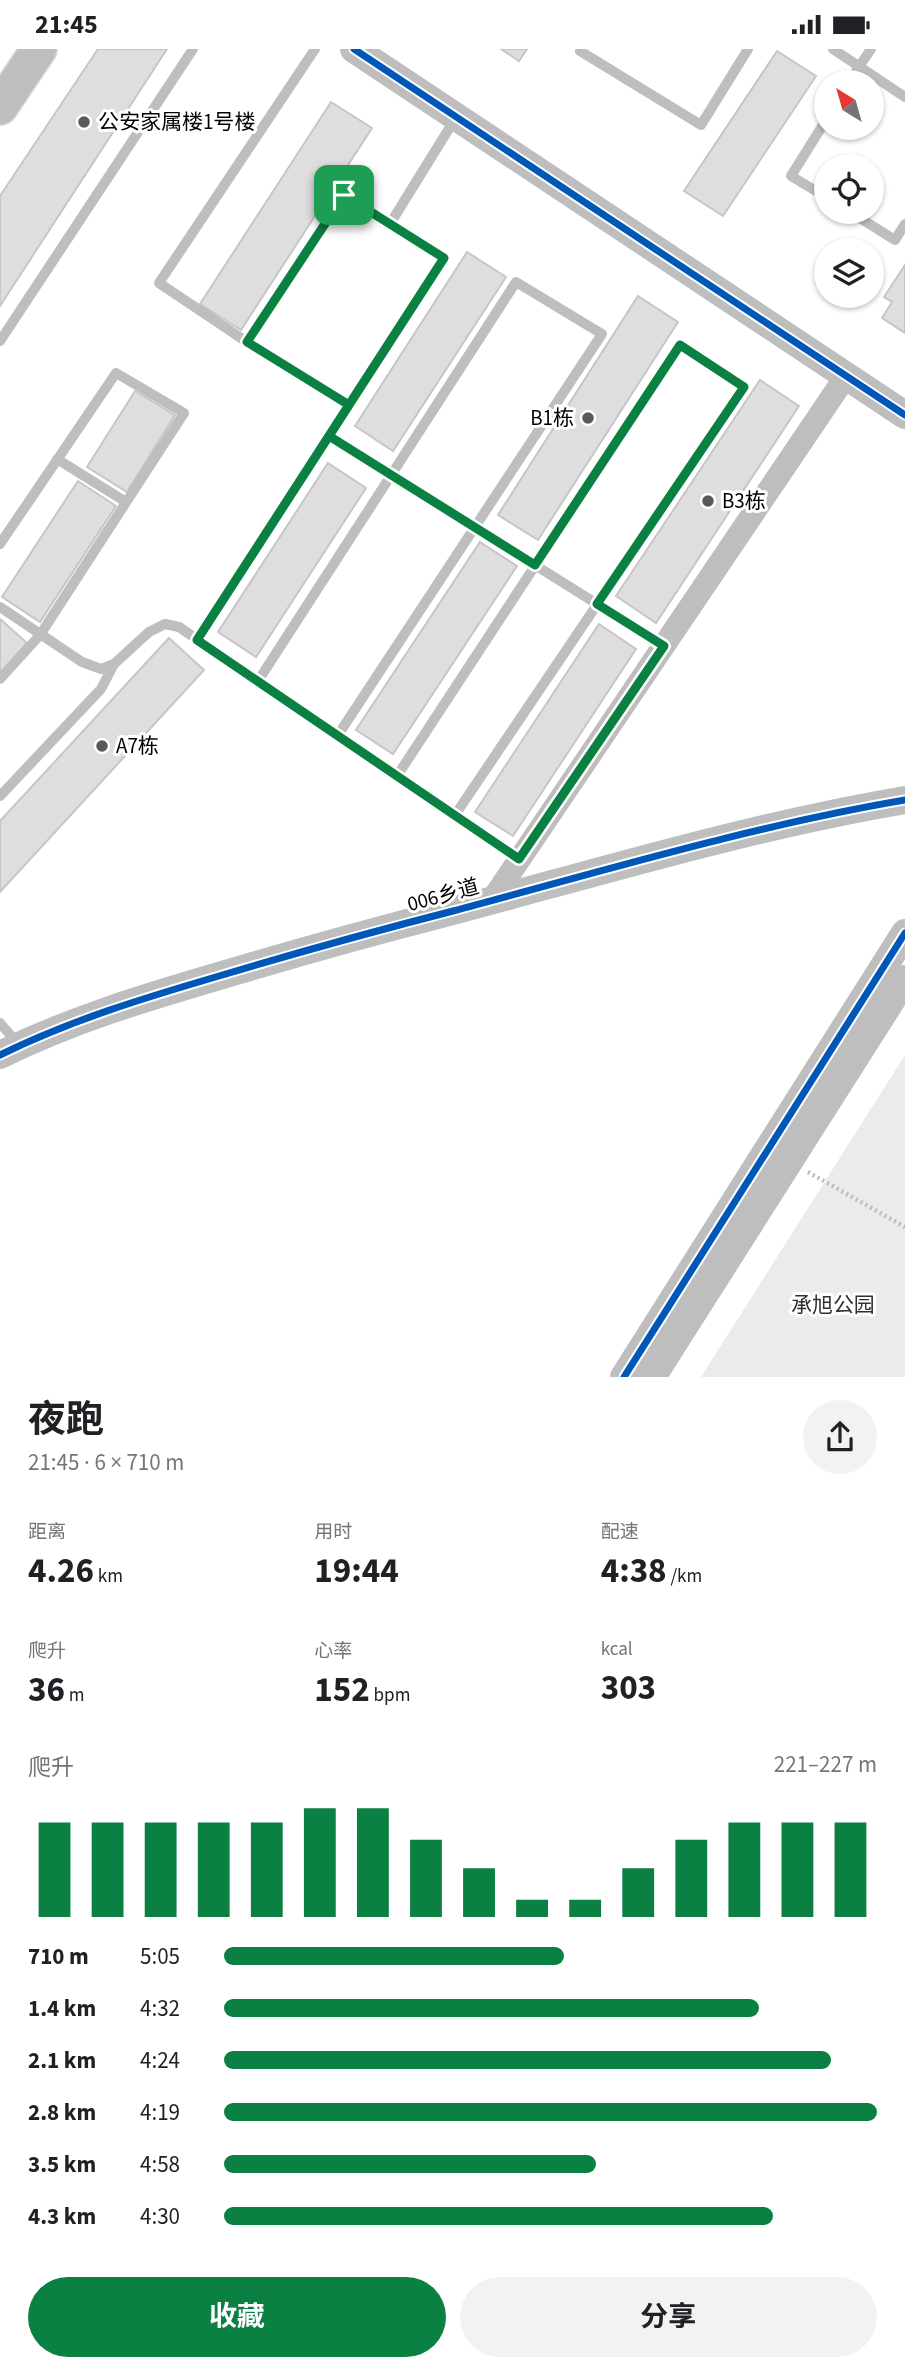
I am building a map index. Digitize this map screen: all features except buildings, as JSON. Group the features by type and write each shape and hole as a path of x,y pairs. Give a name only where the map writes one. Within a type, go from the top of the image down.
{"main road":[{"path":"0,107 38,49"}],"street":[{"path":"354,49 905,415"},
{"path":"492,900 846,376"},
{"name":"006乡道","path":"9,1050 45,1033 117,1006 330,943 770,827 905,800"},
{"path":"624,1377 905,933"},
{"path":"652,1377 905,979"}],"lane":[{"path":"0,341 194,49"},
{"path":"315,49 159,283 349,405"},
{"path":"581,49 580,51 701,125 748,49"},
{"path":"833,49 905,97"},
{"path":"856,70 871,49"},
{"path":"390,224 456,117"},
{"path":"814,139 791,176 814,190"},
{"path":"197,640 444,258 344,195 247,342"},
{"path":"869,224 895,240 905,224"},
{"path":"258,681 516,282 602,334 338,735"},
{"path":"397,776 680,345 744,387 455,815"},
{"path":"0,544 116,373 184,414 40,635 0,679"},
{"path":"329,436 664,646"},
{"path":"57,459 126,502"},
{"path":"0,607 82,663 101,669 114,664"},
{"path":"0,796 101,689 114,664 149,632 165,624 179,627 519,859"},
{"path":"0,1023 9,1050"}],"path":[{"path":"788,1161 905,1227"}],"green space":[{"name":"承旭公园","path":"905,1055 905,1377 701,1377"}],"cycle path":[{"path":"354,49 905,415"},
{"path":"0,1055 108,1011 306,951 734,836 905,800"},
{"path":"624,1377 905,933"}],"place":[{"name":"公安家属楼1号楼","path":"84,122"},
{"name":"B1栋","path":"588,418"},
{"name":"B3栋","path":"708,501"},
{"name":"A7栋","path":"102,746"}],"route":[{"path":"344,195 247,342 349,405 329,436 535,565 680,345 744,387 597,604 664,646 519,859 197,640 329,436 444,258 344,195"}]}
